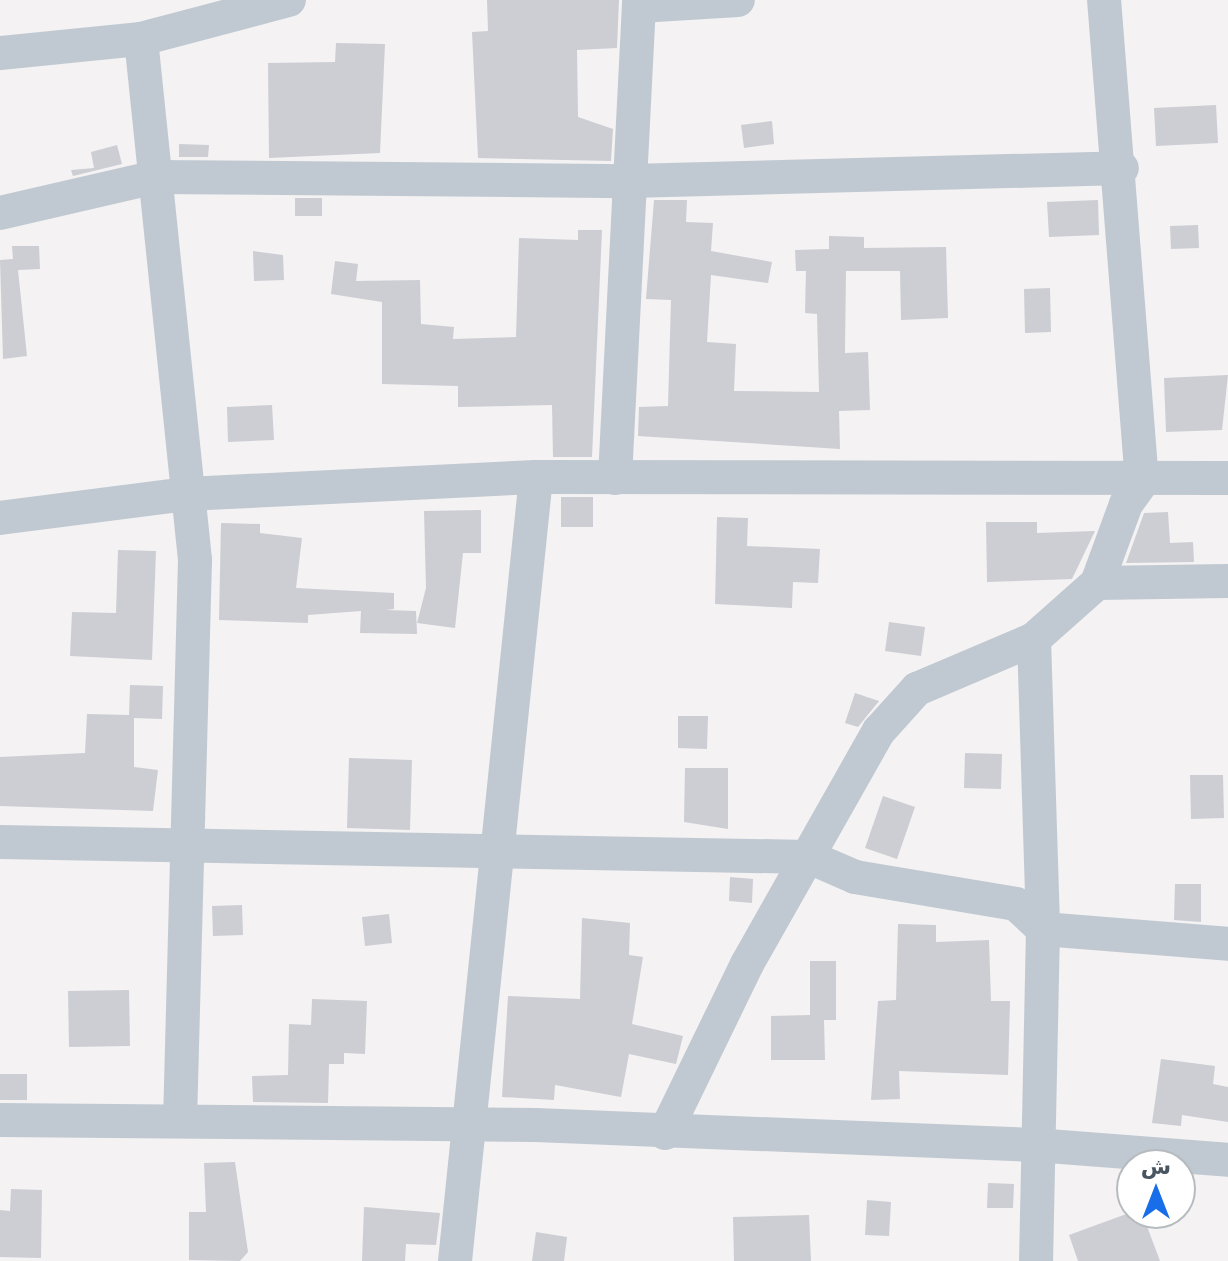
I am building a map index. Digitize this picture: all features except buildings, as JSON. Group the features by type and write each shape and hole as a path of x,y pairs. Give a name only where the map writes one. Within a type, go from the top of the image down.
{"street":[{"path":"0,53 141,39 289,0"},
{"path":"615,478 639,3 738,0"},
{"path":"665,1133 747,964 897,707 917,689 1034,639 1097,583 1126,504 1142,482 1122,168 1104,0"},
{"path":"141,39 195,560 190,844 180,1120"},
{"path":"0,213 156,177 630,181 1122,168"},
{"path":"0,518 187,494 536,477 1142,482 1228,478"},
{"path":"455,1261 536,477"},
{"path":"1097,583 1228,581"},
{"path":"1034,639 1043,929 1035,1145 1036,1261"},
{"path":"0,842 500,847 809,857 855,877 1016,904 1043,929 1228,944"},
{"path":"0,1120 471,1124 1035,1145 1228,1160"}]}
